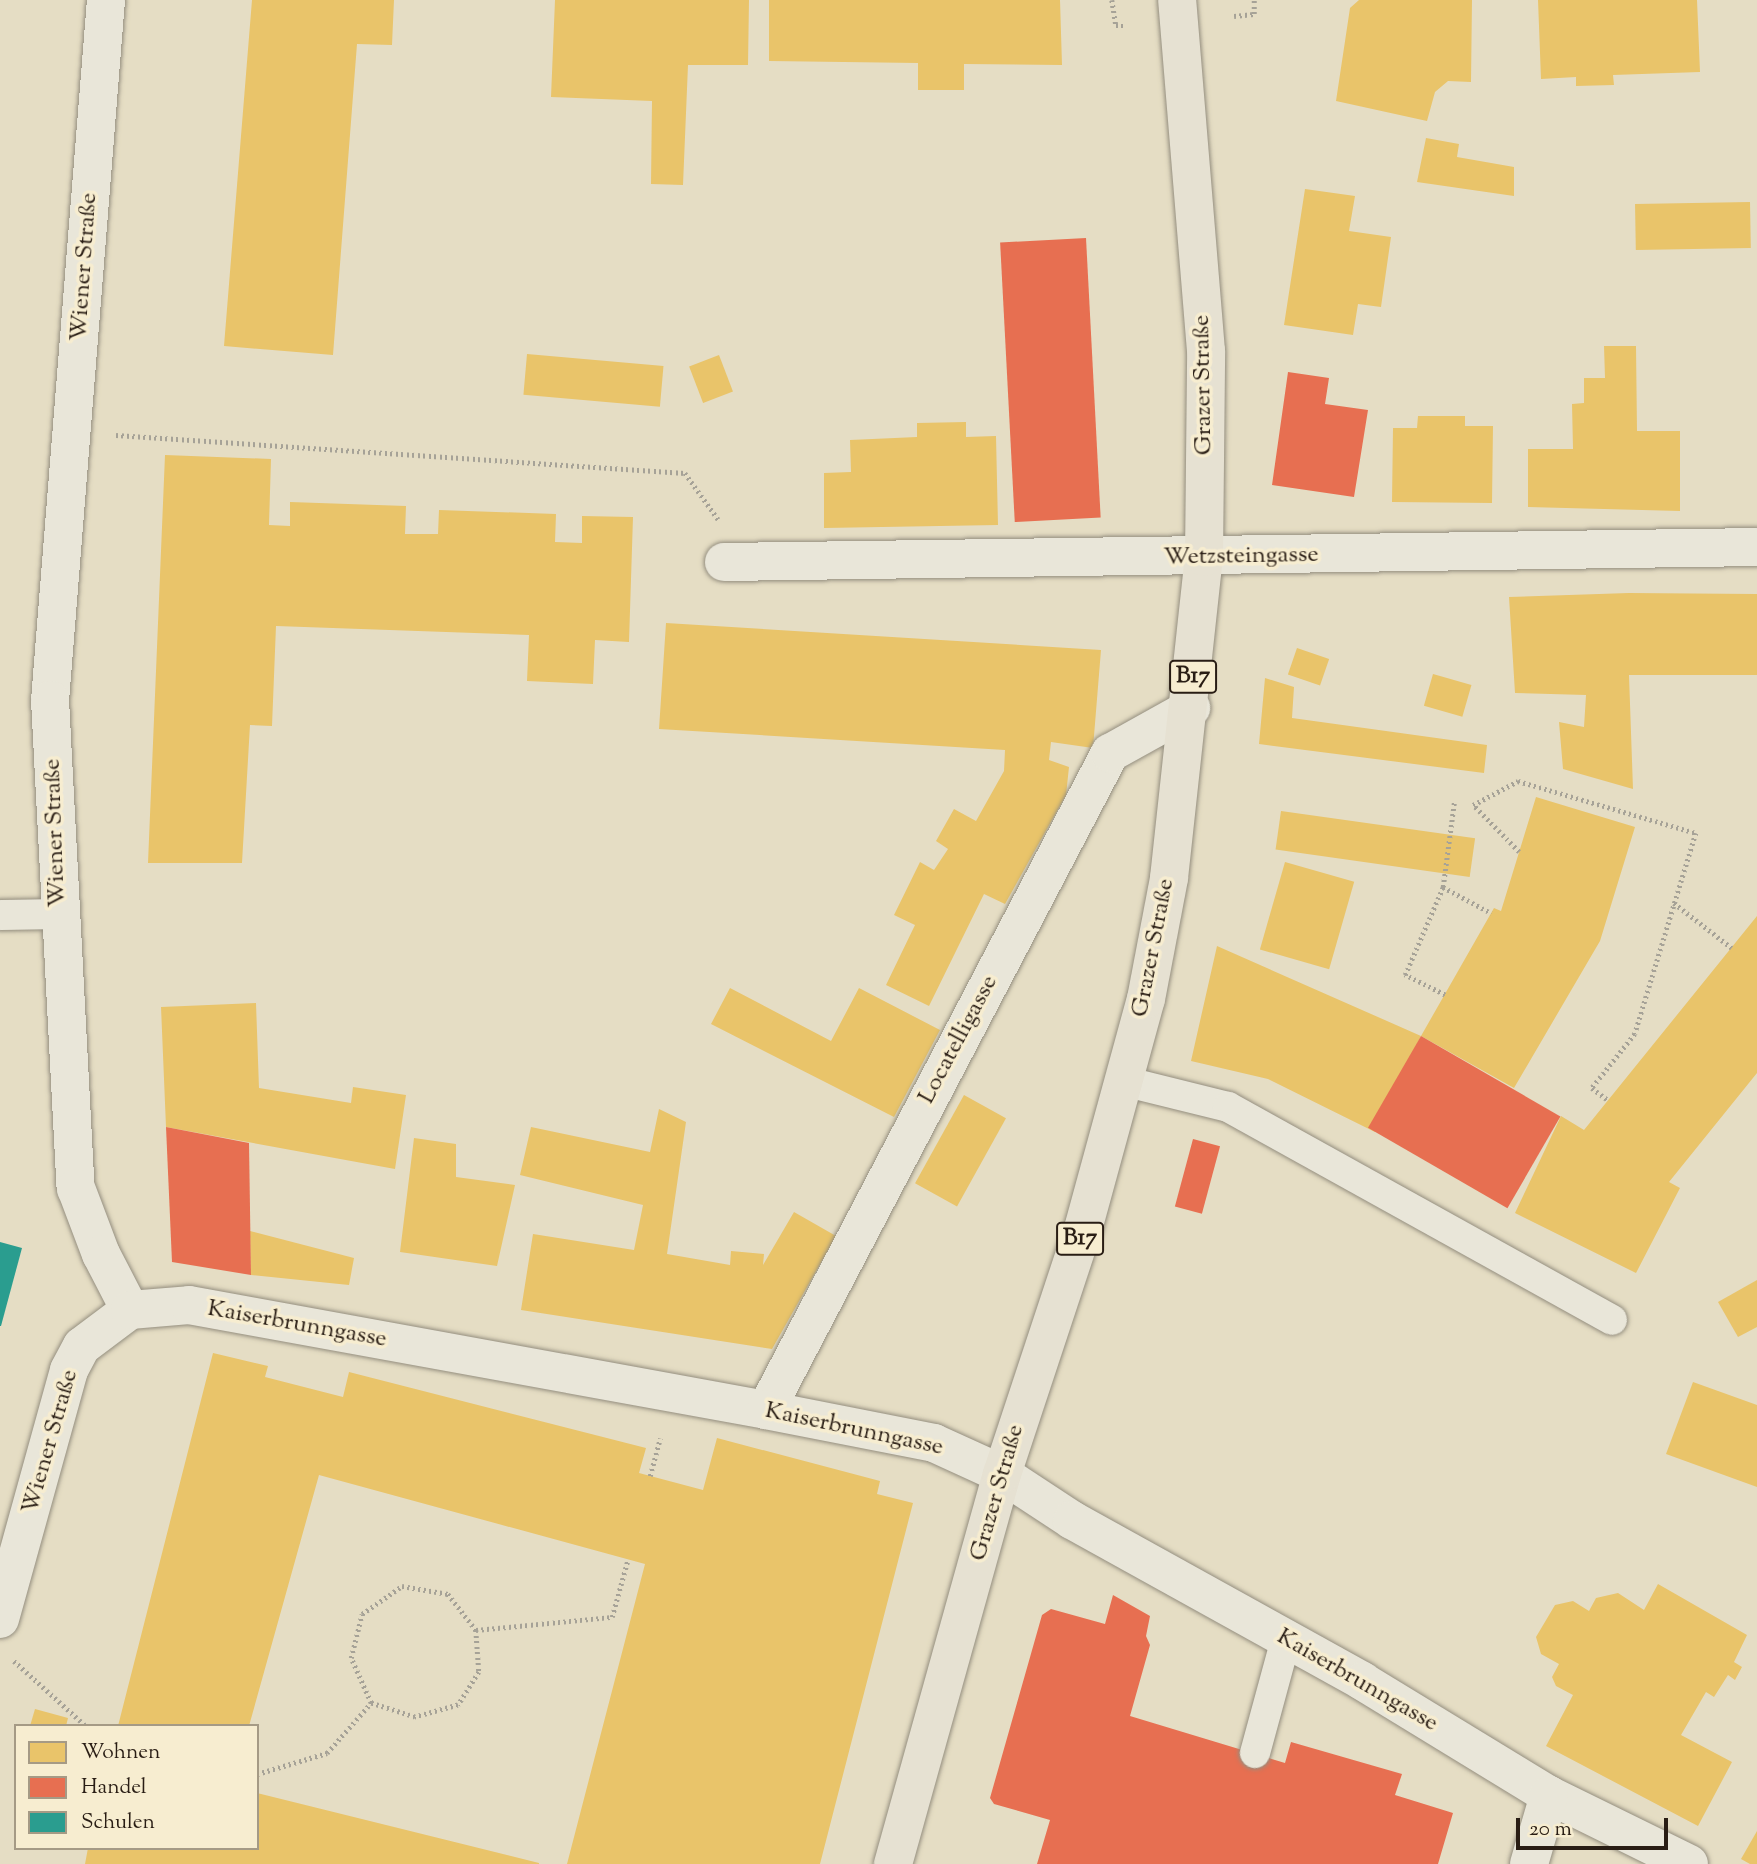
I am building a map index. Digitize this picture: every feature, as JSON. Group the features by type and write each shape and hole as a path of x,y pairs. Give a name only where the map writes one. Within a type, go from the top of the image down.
{"main road":[{"name":"Grazer Straße","path":"893,1864 1002,1474 1083,1229 1146,999 1169,878 1191,708 1204,557 1206,351 1177,0"}],"street":[{"name":"Wiener Straße","path":"0,1619 69,1370 82,1346 130,1310 101,1254 76,1188 59,914 50,701 106,0"},
{"name":"Wetzsteingasse","path":"724,562 1757,547"},
{"name":"Locatelligasse","path":"766,1410 1110,753 1191,708"},
{"name":"Kaiserbrunngasse","path":"130,1310 189,1305 934,1443 1002,1474 1072,1520 1286,1639 1549,1795 1689,1864"},
{"path":"1529,1864 1549,1795"}],"lane":[{"path":"0,915 59,914"},
{"path":"1123,1081 1228,1107 1612,1320"},
{"path":"1255,1753 1286,1639"}],"path":[{"path":"1112,0 1116,26 1123,26"},
{"path":"1234,16 1254,14 1254,0"},
{"path":"72,432 685,472 717,514 724,562"},
{"path":"1519,852 1473,806 1518,781 1696,833 1634,1034 1592,1088 1608,1100"},
{"path":"1444,995 1405,975 1443,887 1454,803"},
{"path":"1443,887 1491,913"},
{"path":"1674,903 1731,948"},
{"path":"476,1630 612,1617 628,1559"},
{"path":"402,1587 448,1594 476,1630 479,1672 457,1705 415,1717 371,1703 351,1658 362,1614 402,1587"},
{"path":"10,1657 84,1724"},
{"path":"259,1773 327,1752 371,1703"}],"building: Wohnen":[{"path":"252,0 394,0 392,45 357,44 333,355 224,346"},
{"path":"555,0 749,0 748,65 688,65 683,185 651,184 652,101 551,97"},
{"path":"769,0 1060,0 1062,65 964,64 964,90 918,90 918,63 769,61"},
{"path":"1359,0 1472,0 1471,82 1448,81 1435,92 1427,121 1336,101 1350,8"},
{"path":"1538,0 1697,0 1700,72 1613,75 1614,85 1576,86 1576,77 1541,79"},
{"path":"1426,138 1459,144 1457,157 1514,167 1514,196 1417,182"},
{"path":"1305,189 1355,196 1349,231 1391,237 1381,307 1358,304 1353,335 1284,325"},
{"path":"1750,202 1751,248 1636,250 1635,204"},
{"path":"1604,346 1636,346 1637,431 1680,431 1680,511 1528,507 1528,449 1573,449 1572,404 1584,403 1584,378 1605,378"},
{"path":"527,354 663,366 660,407 523,395"},
{"path":"719,355 733,391 703,403 689,366"},
{"path":"1418,416 1465,416 1465,426 1493,426 1492,503 1392,502 1393,428 1417,428"},
{"path":"966,422 966,437 996,436 998,525 824,528 824,473 851,472 850,440 917,437 917,423"},
{"path":"165,455 271,459 269,525 290,526 290,502 406,506 405,534 438,534 439,510 556,514 555,542 582,543 582,516 633,517 629,642 595,640 593,684 527,681 529,635 276,626 272,726 250,725 242,863 148,863"},
{"path":"1629,593 1757,594 1757,675 1629,675 1633,789 1563,769 1559,722 1584,727 1586,695 1515,693 1509,597"},
{"path":"666,623 1101,650 1093,748 1051,742 1049,760 1069,767 1066,795 1005,904 984,894 929,1006 886,985 915,925 894,915 920,862 934,870 948,849 936,841 954,809 976,821 1004,771 1005,750 659,729"},
{"path":"1297,648 1329,659 1320,686 1288,674"},
{"path":"1433,674 1471,685 1462,717 1424,706"},
{"path":"1265,678 1294,687 1292,718 1487,745 1484,773 1259,744"},
{"path":"1536,797 1635,827 1600,941 1514,1088 1421,1036 1494,908 1501,911"},
{"path":"1281,811 1475,838 1470,877 1276,850"},
{"path":"1285,862 1354,882 1329,969 1260,949"},
{"path":"1757,916 1757,1073 1669,1182 1680,1188 1636,1273 1515,1213 1561,1116 1584,1130"},
{"path":"1217,946 1421,1036 1375,1132 1268,1079 1191,1061"},
{"path":"730,988 831,1041 859,988 940,1030 894,1117 711,1024"},
{"path":"256,1003 259,1088 351,1103 353,1087 406,1095 395,1169 166,1127 161,1007"},
{"path":"964,1095 1006,1118 957,1207 915,1183"},
{"path":"659,1109 686,1122 667,1254 730,1265 731,1251 764,1254 763,1265 794,1212 836,1236 772,1349 521,1310 533,1234 634,1250 643,1205 520,1175 531,1127 650,1152"},
{"path":"414,1138 456,1144 456,1177 515,1185 497,1266 400,1252"},
{"path":"250,1231 354,1258 349,1285 251,1275"},
{"path":"1757,1280 1757,1327 1738,1337 1718,1302"},
{"path":"213,1353 268,1366 265,1377 343,1397 349,1372 646,1448 639,1473 703,1490 717,1438 880,1481 877,1494 913,1503 820,1864 567,1864 645,1564 319,1475 250,1724 119,1724"},
{"path":"1693,1382 1757,1405 1757,1487 1666,1454"},
{"path":"1658,1584 1747,1635 1734,1662 1742,1667 1735,1680 1728,1675 1714,1697 1706,1692 1681,1735 1732,1762 1698,1826 1546,1746 1573,1695 1556,1686 1552,1677 1559,1664 1541,1654 1536,1637 1555,1605 1573,1601 1589,1611 1596,1598 1618,1593 1644,1610"},
{"path":"35,1709 68,1718 66,1724 31,1724"},
{"path":"259,1793 539,1863 539,1864 85,1864 88,1850 259,1850"},
{"path":"1757,1831 1757,1864 1750,1864 1741,1859"}],"building: Handel":[{"path":"1086,238 1101,518 1015,522 1000,243"},
{"path":"1288,372 1329,378 1325,404 1368,410 1354,497 1272,485"},
{"path":"1421,1036 1560,1116 1507,1208 1368,1128"},
{"path":"166,1127 249,1143 251,1275 172,1262"},
{"path":"1193,1139 1220,1146 1202,1214 1175,1207"},
{"path":"1113,1595 1150,1616 1146,1636 1150,1645 1130,1716 1285,1763 1291,1742 1402,1774 1395,1795 1453,1813 1438,1864 1037,1864 1050,1820 994,1804 990,1798 1042,1615 1051,1609 1105,1624"}],"building: Schulen":[{"path":"0,1242 22,1248 1,1326 0,1326"}]}
